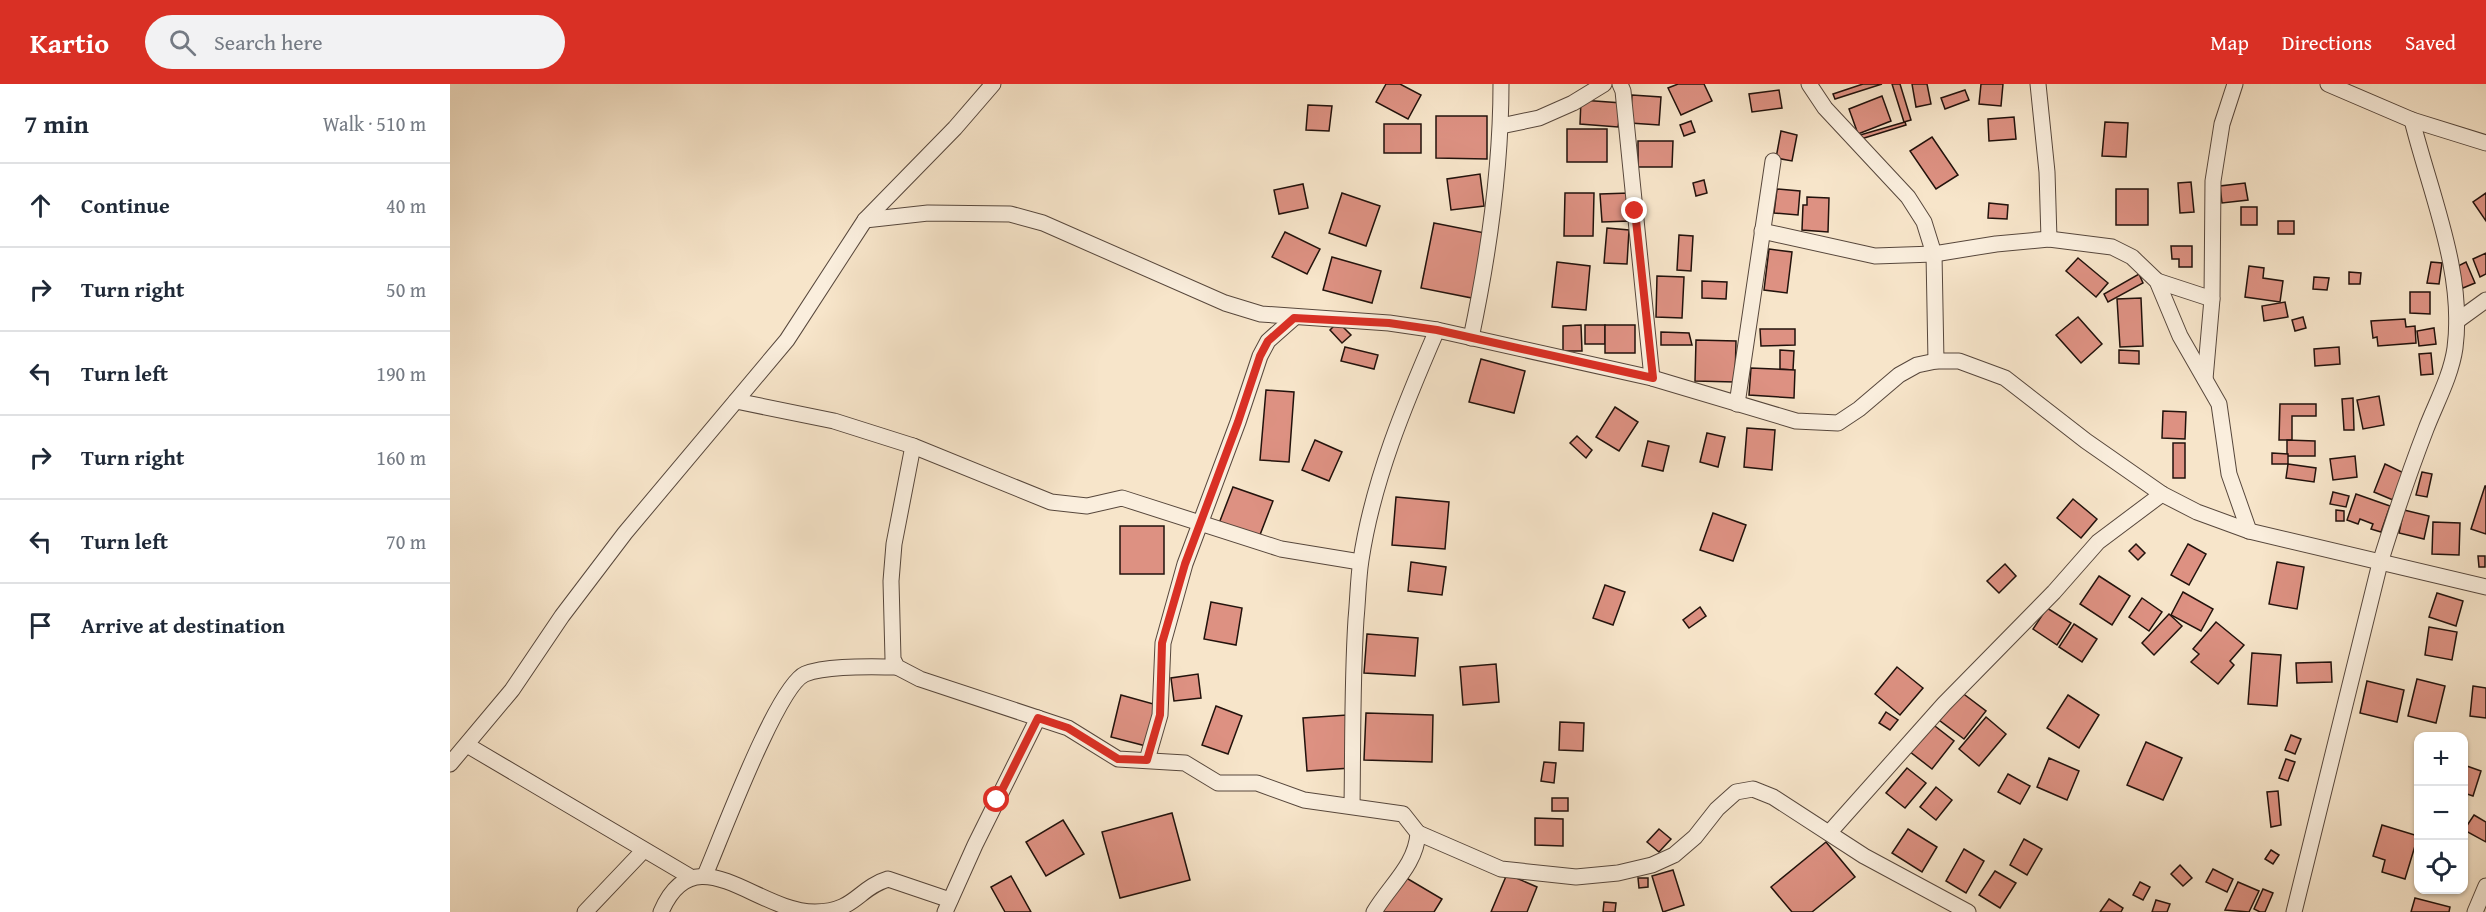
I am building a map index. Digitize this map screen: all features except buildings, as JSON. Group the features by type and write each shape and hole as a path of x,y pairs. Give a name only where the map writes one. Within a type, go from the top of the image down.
{"street":[{"path":"450,764 512,690 597,569 787,340 865,220 955,128 993,84"},
{"path":"1471,338 1491,237 1501,126 1501,84"},
{"path":"1501,126 1539,118 1573,104 1604,84"},
{"path":"1620,84 1623,91 1653,378"},
{"path":"1809,84 1825,108 1908,197 1924,222 1934,254 1936,361"},
{"path":"2038,84 2047,172 2049,239"},
{"path":"2205,379 2212,299 2213,180 2222,124 2235,84"},
{"path":"2328,84 2412,120 2486,143"},
{"path":"2294,912 2380,563 2400,497 2446,380 2455,349 2457,321 2448,256 2412,120"},
{"path":"1737,404 1773,161"},
{"path":"865,220 928,213 1010,214 1043,223 1225,303 1261,314 1389,323 1437,330 1653,378 1796,421 1838,423 1859,410 1899,375 1917,365 1936,361 1959,361 2005,378 2086,441 2162,494 2197,512 2249,531 2486,587"},
{"path":"1762,231 1855,253 1900,257 2049,239 2112,247 2132,257 2157,281 2180,336 2219,404 2229,474 2249,531"},
{"path":"2157,281 2212,299"},
{"path":"2457,321 2486,300"},
{"path":"1147,760 1160,715 1162,643 1185,564 1260,356 1268,341 1294,318"},
{"path":"1352,806 1355,646 1360,562 1369,514 1389,453 1410,394 1437,330"},
{"path":"736,401 834,421 913,447 1051,502 1087,506 1122,498 1281,549 1360,562"},
{"path":"897,667 893,659 891,581 894,544 913,447"},
{"path":"1829,833 1937,711 2054,592 2098,542 2162,494"},
{"path":"705,875 776,710 793,683 804,674 848,667 897,667 920,679 1068,728 1118,759 1185,763 1218,783 1257,783 1304,801 1403,814 1418,833 1501,869 1576,877 1618,873 1652,865 1674,855 1695,837 1717,809 1736,792 1753,789 1773,797 1864,856 1968,912"},
{"path":"661,912 676,885 689,876 705,875 715,876 762,906 830,911 846,907 888,879 947,906 1038,718"},
{"path":"467,746 689,876"},
{"path":"1374,912 1410,864 1417,849 1418,833"},
{"path":"585,912 643,851"},
{"path":"2475,912 2486,886"}],"route":[{"path":"997,800 1038,718 1068,728 1118,759 1147,760 1160,715 1162,643 1168,618 1185,564 1260,356 1268,341 1280,329 1294,318 1389,323 1437,330 1653,378 1635,211"}]}
